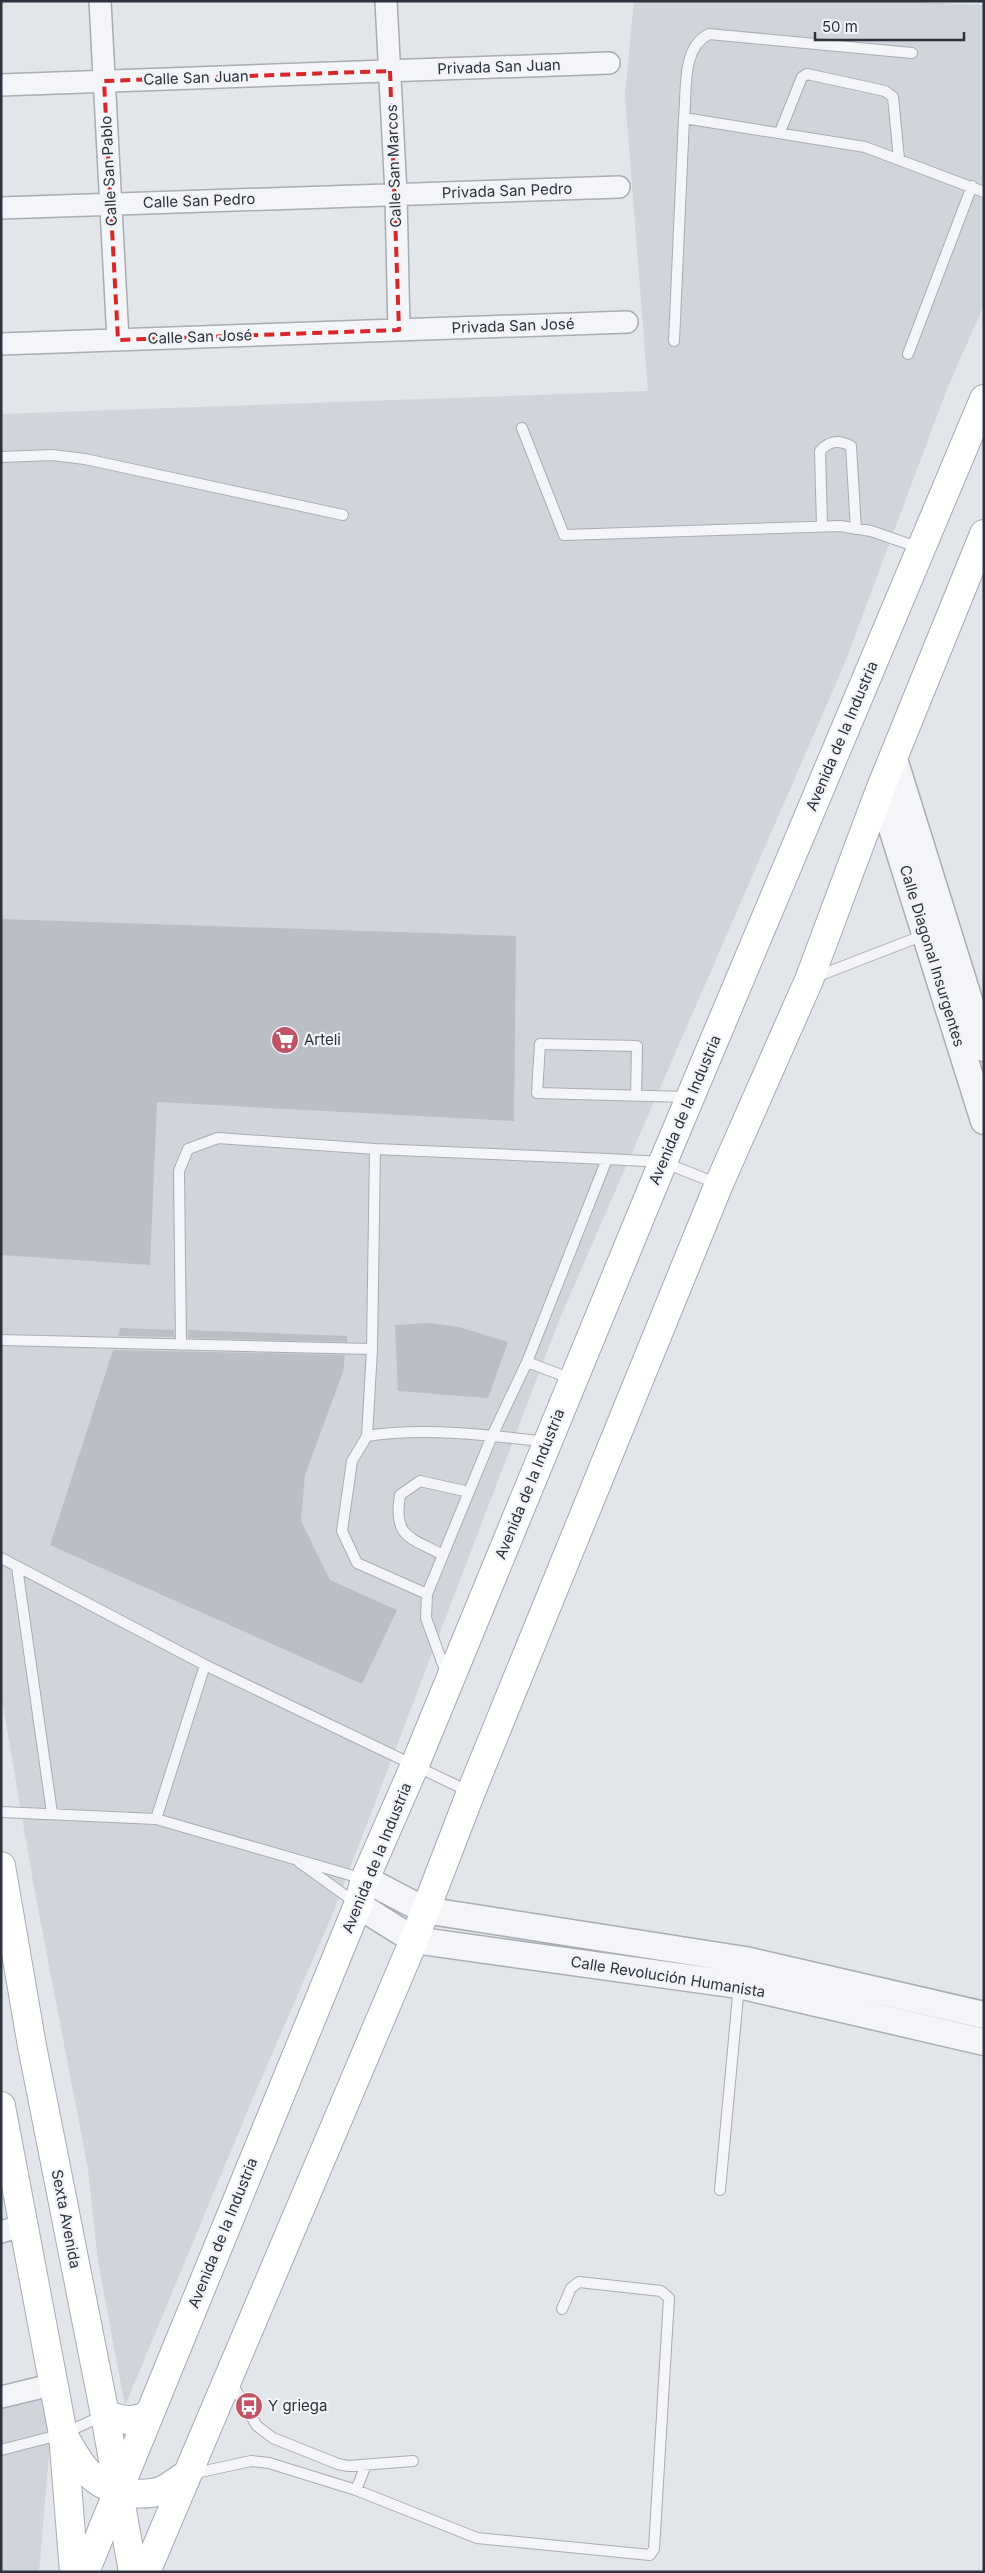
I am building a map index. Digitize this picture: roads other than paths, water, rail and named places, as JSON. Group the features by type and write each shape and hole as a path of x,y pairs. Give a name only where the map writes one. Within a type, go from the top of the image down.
{"main road":[{"name":"Avenida de la Industria","path":"85,2572 361,1892 547,1442 984,399"},
{"path":"146,2572 414,1940 471,1792 719,1184 809,980 880,790 984,534"},
{"name":"Sexta Avenida","path":"1,1866 32,2046 105,2415 133,2572"},
{"path":"1,2106 13,2228 54,2384 63,2434 74,2572"},
{"path":"105,2415 129,2421 140,2419 150,2413"},
{"path":"63,2434 76,2458 90,2476 118,2491 138,2494 161,2490 186,2475"}],"street":[{"name":"Calle San Pablo","path":"100,1 118,340"},
{"name":"Calle San Marcos","path":"386,1 396,194 399,330"},
{"name":"Privada San Juan","path":"390,71 609,62"},
{"name":"Calle San Juan","path":"1,85 390,71"},
{"name":"Privada San Pedro","path":"396,194 618,187"},
{"name":"Calle San Pedro","path":"1,208 396,194"},
{"name":"Privada San José","path":"399,330 627,322"},
{"name":"Calle San José","path":"1,344 399,330"},
{"name":"Calle Diagonal Insurgentes","path":"894,759 984,1048"},
{"name":"Calle Diagonal Insurgentes","path":"880,790 984,1121"},
{"name":"Calle Revolución Humanista","path":"361,1892 424,1910 742,1972 984,2015"},
{"name":"Calle Revolución Humanista","path":"361,1892 414,1940 742,1972 984,2042"},
{"path":"1,2397 54,2384"}],"lane":[{"path":"674,341 684,118 690,56 700,39 709,34 912,53"},
{"path":"780,132 802,77 807,74 885,91 893,97 899,159"},
{"path":"684,118 844,142 899,159 984,192"},
{"path":"908,354 972,186"},
{"path":"522,428 564,535 822,527 871,531 921,548"},
{"path":"822,527 820,451 827,444 840,441 851,446 856,529"},
{"path":"1,456 52,455 85,459 343,515"},
{"path":"809,980 924,935"},
{"path":"636,1096 637,1046 540,1044 537,1093 636,1096 690,1097"},
{"path":"181,1345 179,1170 188,1149 218,1138 375,1149 663,1162 719,1184"},
{"path":"375,1149 372,1349 367,1436 352,1461 342,1531 357,1563 427,1594"},
{"path":"449,1681 426,1618 427,1594 492,1436 527,1362 607,1159"},
{"path":"1,1340 372,1349"},
{"path":"527,1362 573,1380"},
{"path":"367,1436 389,1432 492,1436 547,1442"},
{"path":"443,1555 404,1534 396,1517 400,1495 420,1481 469,1492"},
{"path":"1,1558 205,1665 414,1767 471,1792"},
{"path":"17,1567 52,1813"},
{"path":"156,1819 205,1665"},
{"path":"1,1812 156,1819 292,1857 361,1892"},
{"path":"292,1857 361,1892"},
{"path":"720,2190 742,1972"},
{"path":"186,2475 251,2461 268,2463 356,2490 477,2538 650,2555 654,2549 669,2298 661,2291 579,2282 571,2288 562,2309"},
{"path":"228,2377 257,2426 273,2438 338,2464 366,2465 413,2461"},
{"path":"1,2450 63,2434 105,2415"},
{"path":"356,2490 366,2465"}],"place":[{"name":"Arteli","path":"285,1040"},
{"name":"Y griega","path":"249,2406"}]}
